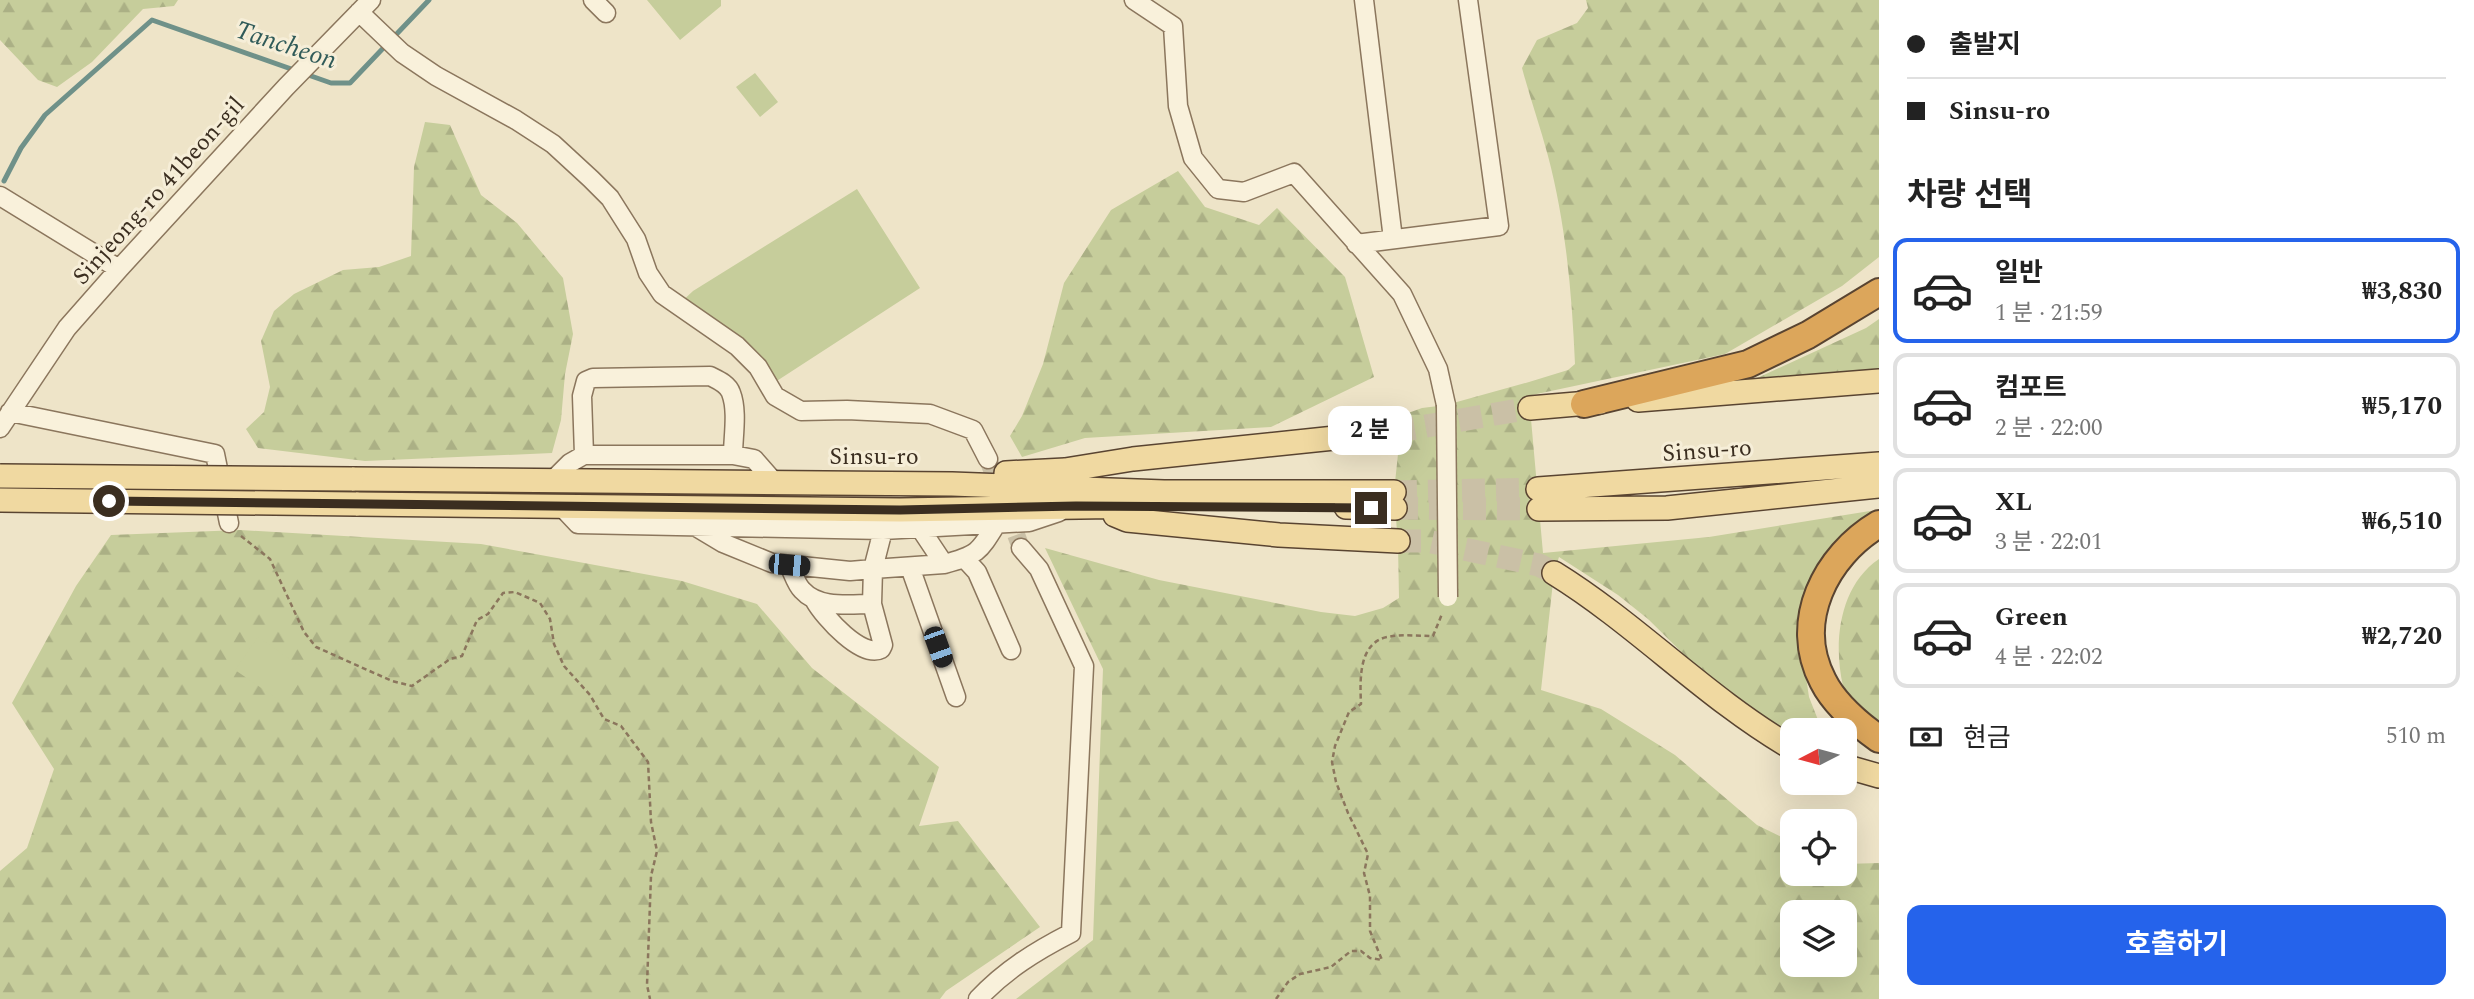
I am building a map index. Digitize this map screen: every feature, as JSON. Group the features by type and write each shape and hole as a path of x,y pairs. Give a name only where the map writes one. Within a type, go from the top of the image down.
{"highway":[{"path":"1584,404 1748,365 1808,335 1879,292"},
{"path":"1879,524 1842,554 1818,589 1810,629 1814,660 1823,683 1840,705 1879,739"}],"main road":[{"path":"1530,408 1879,381"},
{"path":"952,484 991,474 1065,470 1133,459 1392,432"},
{"name":"Sinsu-ro","path":"1879,464 1538,499 1667,508 1879,486"},
{"name":"Sinsu-ro","path":"0,475 952,484 1395,500 1254,505 900,510 0,500"},
{"path":"1086,506 1127,520 1279,535 1398,541"},
{"path":"1553,573 1589,594 1721,701 1780,740"},
{"path":"1857,770 1879,776"}],"street":[{"path":"1134,0 1173,26 1178,106 1193,158 1218,189 1244,192 1294,173 1402,294 1438,369 1446,405 1448,597"},
{"path":"1363,0 1393,239"},
{"path":"1356,244 1499,226 1468,0"},
{"path":"365,6 402,53 436,76 516,120 553,144 591,178 610,198 636,239 648,273 662,294 737,346 758,367 775,396 801,411 930,414 973,430 988,459"},
{"name":"Sinjeong-ro 41beon-gil","path":"0,428 10,403 67,328 118,268 365,6"},
{"path":"0,196 118,268"},
{"path":"584,456 582,396 586,381 593,378 710,376 723,382 731,392 734,415 733,456"},
{"path":"10,403 215,454 229,523"},
{"path":"551,482 570,463 584,456 733,456 754,459 775,483"},
{"path":"561,506 578,524 883,530 1029,522 1086,506"},
{"path":"695,526 723,543 772,563 850,571 944,564 965,559 982,549 997,523"},
{"path":"920,528 944,564"},
{"path":"789,565 800,589 815,601 825,617 864,649 877,652 883,645 873,604 873,569 883,530"},
{"path":"978,999 1000,976 1042,948 1072,933 1084,666 1039,569 1021,548"},
{"path":"965,559 977,572 1011,650"},
{"path":"910,567 956,697"},
{"path":"815,601 873,604"}],"path":[{"path":"229,523 270,559 304,632 316,647 392,681 412,686 450,659 462,656 477,620 488,614 503,593 515,592 540,603 550,619 554,644 564,666 590,695 604,719 621,726 648,762 651,822 657,852 651,876 647,985 650,999"},
{"path":"1276,999 1288,982 1300,974 1331,967 1351,951 1361,951 1370,958 1382,960 1370,931 1370,897 1364,873 1368,854 1336,782 1332,762 1335,746 1349,712 1361,704 1363,660 1367,650 1384,637 1433,636 1448,597"}],"green space":[{"path":"0,0 178,0 174,6 143,9 92,62 57,87 38,80 0,40"},
{"path":"647,0 721,0 721,6 680,40"},
{"path":"1586,0 1879,0 1879,257 1842,286 1725,354 1532,395 1530,408 1543,553 1709,537 1870,511 1879,513 1838,552 1804,663 1809,697 1817,718 1780,718 1780,735 1720,690 1648,619 1618,595 1559,557 1554,573 1541,690 1601,709 1675,755 1757,825 1780,836 1780,886 1857,886 1857,864 1879,863 1879,999 1016,999 1093,940 1103,669 1045,548 1159,580 1321,612 1355,616 1383,608 1399,598 1394,492 1398,454 1397,417 1422,408 1446,405 1529,382 1568,370 1575,364 1564,234 1548,156 1522,68 1537,40 1577,23 1588,8"},
{"path":"755,73 778,102 760,117 736,87"},
{"path":"425,122 450,125 481,195 517,223 563,278 573,334 565,374 561,420 552,453 365,461 258,448 246,429 264,412 270,387 261,341 274,311 294,294 343,270 379,267 411,256 414,167"},
{"path":"1178,171 1205,207 1259,225 1277,208 1345,277 1374,377 1271,427 1085,438 1022,457 1010,436 1022,416 1043,364 1064,283 1111,210"},
{"path":"857,189 920,288 769,386 758,367 677,306 693,291"},
{"path":"1879,319 1879,369 1753,380 1866,328"},
{"path":"240,530 481,544 682,581 757,604 812,668 939,767 919,826 958,821 1040,927 946,991 940,999 0,999 0,871 27,848 54,769 12,703 76,586 111,535"},
{"path":"1879,559 1879,739 1854,712 1847,700 1840,669 1839,634 1847,600 1855,584"},
{"path":"258,637 307,671 285,704 235,670"}],"waterway":[{"name":"Tancheon","path":"4,181 21,148 45,115 152,20 331,83 350,83 429,0"}],"tunnel":[{"path":"1392,432 1530,408"},
{"path":"988,459 1021,548"},
{"path":"1394,492 1538,489"},
{"path":"1395,508 1539,509"},
{"path":"1398,541 1427,541 1539,565 1554,573"}],"route":[{"path":"109,501 900,510 1254,505 1371,508"}]}
